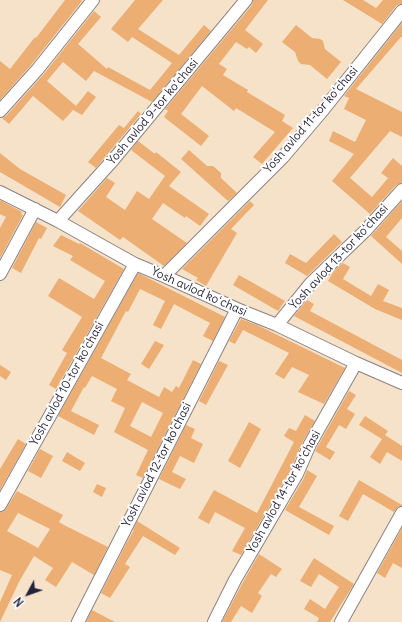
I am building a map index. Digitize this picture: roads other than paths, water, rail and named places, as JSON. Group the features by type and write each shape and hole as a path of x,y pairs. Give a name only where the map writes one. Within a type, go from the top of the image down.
{"street":[{"path":"0,111 37,70 93,0"},
{"name":"Yosh avlod 9-tor koʻchasi","path":"58,221 113,160 246,0"},
{"name":"Yosh avlod 11-tor koʻchasi","path":"164,276 283,158 402,11"},
{"name":"Yosh avlod 13-tor koʻchasi","path":"277,325 311,283 366,230 402,190"},
{"name":"Yosh avlod koʻchasi","path":"0,192 58,221 134,264 277,325 356,363 402,383"},
{"path":"0,274 35,210"},
{"name":"Yosh avlod 10-tor koʻchasi","path":"0,505 134,264"},
{"name":"Yosh avlod 12-tor koʻchasi","path":"78,622 237,309"},
{"name":"Yosh avlod 14-tor koʻchasi","path":"214,622 235,580 297,474 310,444 356,363"},
{"path":"341,622 402,513"}]}
